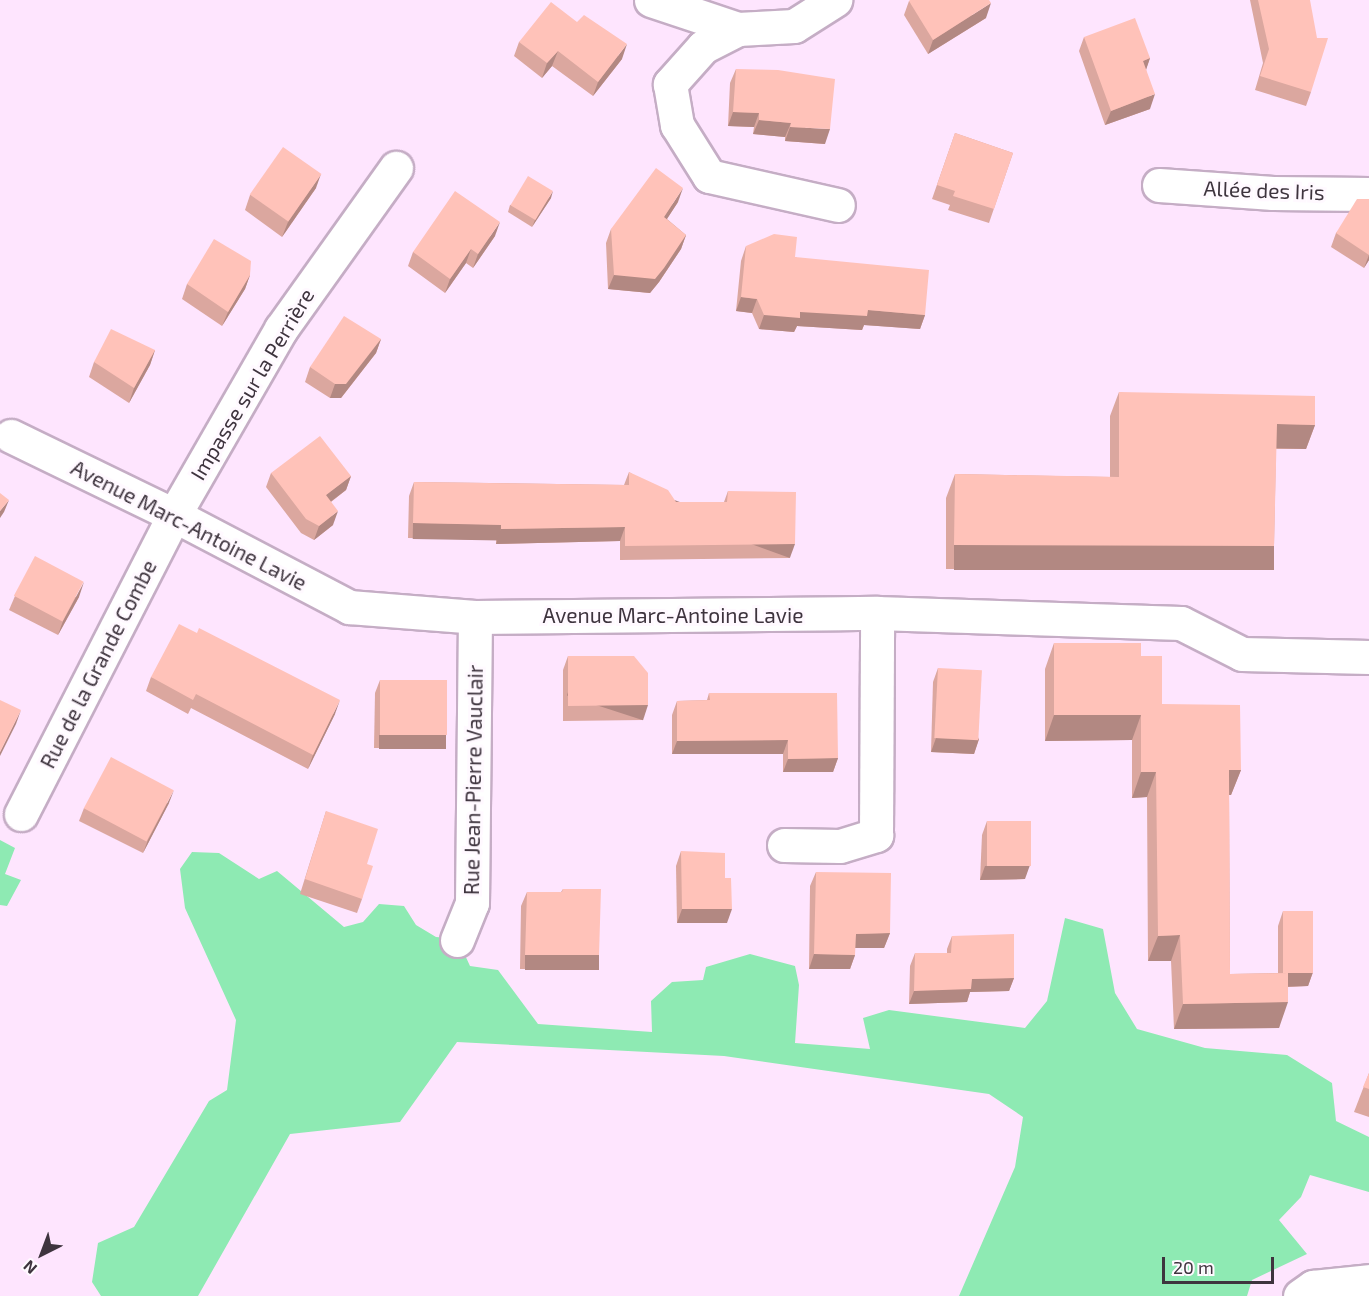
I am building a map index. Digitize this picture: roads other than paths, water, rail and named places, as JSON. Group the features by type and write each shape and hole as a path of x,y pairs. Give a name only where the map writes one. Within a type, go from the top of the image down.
{"street":[{"path":"651,0 738,29 794,26 835,0"},
{"path":"738,29 703,47 670,84 677,125 709,176 838,205"},
{"name":"Impasse sur la Perrière","path":"174,514 281,329 396,168"},
{"name":"Allée des Iris","path":"1159,185 1273,193 1369,194"},
{"name":"Avenue Marc-Antoine Lavie","path":"11,436 174,514 349,607 475,617 877,613 1181,623 1242,654 1369,657"},
{"name":"Rue de la Grande Combe","path":"21,814 174,514"},
{"path":"784,845 840,846 876,835 877,613"},
{"name":"Rue Jean-Pierre Vauclair","path":"457,940 472,903 475,617"},
{"path":"1300,1296 1313,1287 1369,1281"}]}
